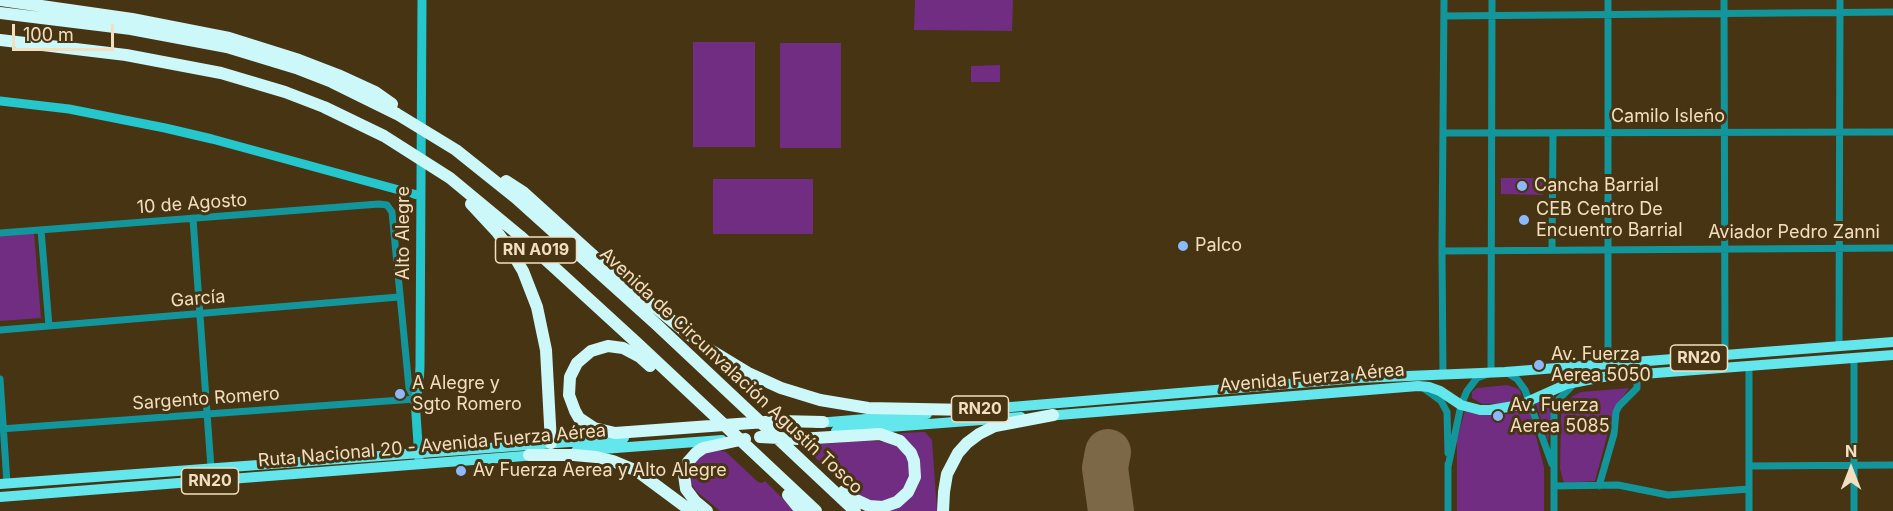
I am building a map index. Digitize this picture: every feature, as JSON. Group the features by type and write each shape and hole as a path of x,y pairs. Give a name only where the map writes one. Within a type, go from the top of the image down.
{"highway":[{"path":"0,0 204,32 257,46 299,60 375,92 436,137"},
{"name":"Avenida de Circunvalación Agustín Tosco","path":"0,13 151,32 201,41 296,68 332,82 397,114 456,150 516,198 614,285 855,511"},
{"name":"RN A019","path":"0,41 165,61 231,76 285,92 324,107 384,136 450,178 502,221 638,344 816,511"},
{"path":"46,45 125,62 194,73 283,99 351,127 382,143 429,172 462,197 482,215 504,241 523,271 532,294 541,320 546,350 551,443"},
{"path":"456,150 524,192 615,274 738,392 854,499 870,507 891,505 903,498 915,477 914,461 906,446 895,438 872,433 796,437 757,437 716,442 696,453 688,462 684,475 686,489 690,496 707,511"},
{"path":"615,274 702,345 740,369 781,387 820,400 868,408 970,410"},
{"path":"801,511 787,494 758,467 734,434 689,402 640,357 623,348 608,346 591,351 573,370 569,385 571,403 579,418 594,428 615,433 702,429 782,423 824,422"},
{"path":"943,511 947,474 958,453 967,443 995,426 1053,415"},
{"path":"529,456 586,456 620,463 645,476 691,511"}],"main road":[{"name":"Alto Alegre","path":"420,465 415,399 419,387 420,366 422,0"},
{"path":"0,101 69,109 165,128 421,191"},
{"name":"Avenida Fuerza Aérea","path":"824,422 1359,378 1491,373 1893,342"},
{"name":"Avenida Fuerza Aérea","path":"796,437 1383,387 1429,387 1461,405 1480,410 1491,410 1511,408 1559,386 1580,381 1893,355"},
{"path":"1189,392 1190,405"},
{"name":"Ruta Nacional 20 - Avenida Fuerza Aérea","path":"4,483 551,443 702,429"},
{"name":"Ruta Nacional 20 - Avenida Fuerza Aérea","path":"0,496 716,442"}],"street":[{"path":"1443,375 1444,0"},
{"path":"1448,467 1461,405 1473,381 1482,375 1491,373 1492,0"},
{"path":"1608,0 1608,363"},
{"path":"1724,0 1725,356"},
{"path":"1839,346 1840,0"},
{"path":"1444,16 1893,12"},
{"name":"Camilo Isleño","path":"1443,133 1893,132"},
{"path":"1552,249 1553,133"},
{"name":"10 de Agosto","path":"0,233 387,205 392,212 399,297"},
{"path":"193,219 211,468"},
{"path":"41,230 49,326"},
{"name":"Aviador Pedro Zanni","path":"1442,250 1893,248"},
{"path":"399,297 409,387 415,399"},
{"name":"García","path":"0,330 399,297"},
{"path":"1854,358 1854,511"},
{"path":"1749,366 1749,511"},
{"path":"1505,372 1520,382 1530,401 1553,470"},
{"path":"1599,486 1614,434 1616,412 1637,388 1637,375"},
{"path":"0,379 4,483"},
{"path":"1554,511 1555,408 1565,391 1580,381"},
{"path":"1418,386 1437,397 1444,406 1448,422 1448,511"},
{"name":"Sargento Romero","path":"2,429 415,399"},
{"path":"1749,466 1893,465"},
{"path":"1554,486 1624,486 1668,495 1749,489"}],"shaded area":[{"path":"915,0 1013,0 1012,31 914,30"},
{"path":"693,42 755,42 755,147 693,147"},
{"path":"780,43 841,43 841,148 780,148"},
{"path":"1000,65 1000,82 971,82 971,66"},
{"name":"Cancha Barrial","path":"1501,178 1543,178 1543,195 1501,194"},
{"path":"713,179 813,179 813,234 713,234"},
{"path":"34,233 41,318 0,321 0,236"},
{"path":"1507,385 1519,389 1520,399 1513,403 1482,404 1472,398 1472,392 1477,388"},
{"path":"1629,388 1614,410 1595,481 1564,483 1560,469 1563,407 1573,396 1581,392"},
{"path":"1554,395 1548,441 1535,401"},
{"path":"1528,406 1544,467 1544,511 1457,511 1457,439 1465,411 1503,415"},
{"path":"925,432 932,440 937,511 884,511 918,483 899,436 901,433"},
{"path":"866,440 893,445 895,443 905,452 911,468 905,489 888,501 871,502 847,488 803,446"},
{"path":"717,450 726,452 758,482 765,481 795,511 720,511 696,491 691,483 690,474 694,462 706,452"}],"runway":[{"path":"1108,452 1105,468 1111,511"}],"place":[{"name":"Cancha Barrial","path":"1522,186"},
{"name":"CEB Centro De Encuentro Barrial","path":"1524,220"},
{"name":"Palco","path":"1183,246"},
{"name":"Av. Fuerza Aerea 5050","path":"1539,365"},
{"name":"A Alegre y Sgto Romero","path":"400,394"},
{"name":"Av. Fuerza Aerea 5085","path":"1498,416"},
{"name":"Av Fuerza Aerea y Alto Alegre","path":"461,471"}]}
